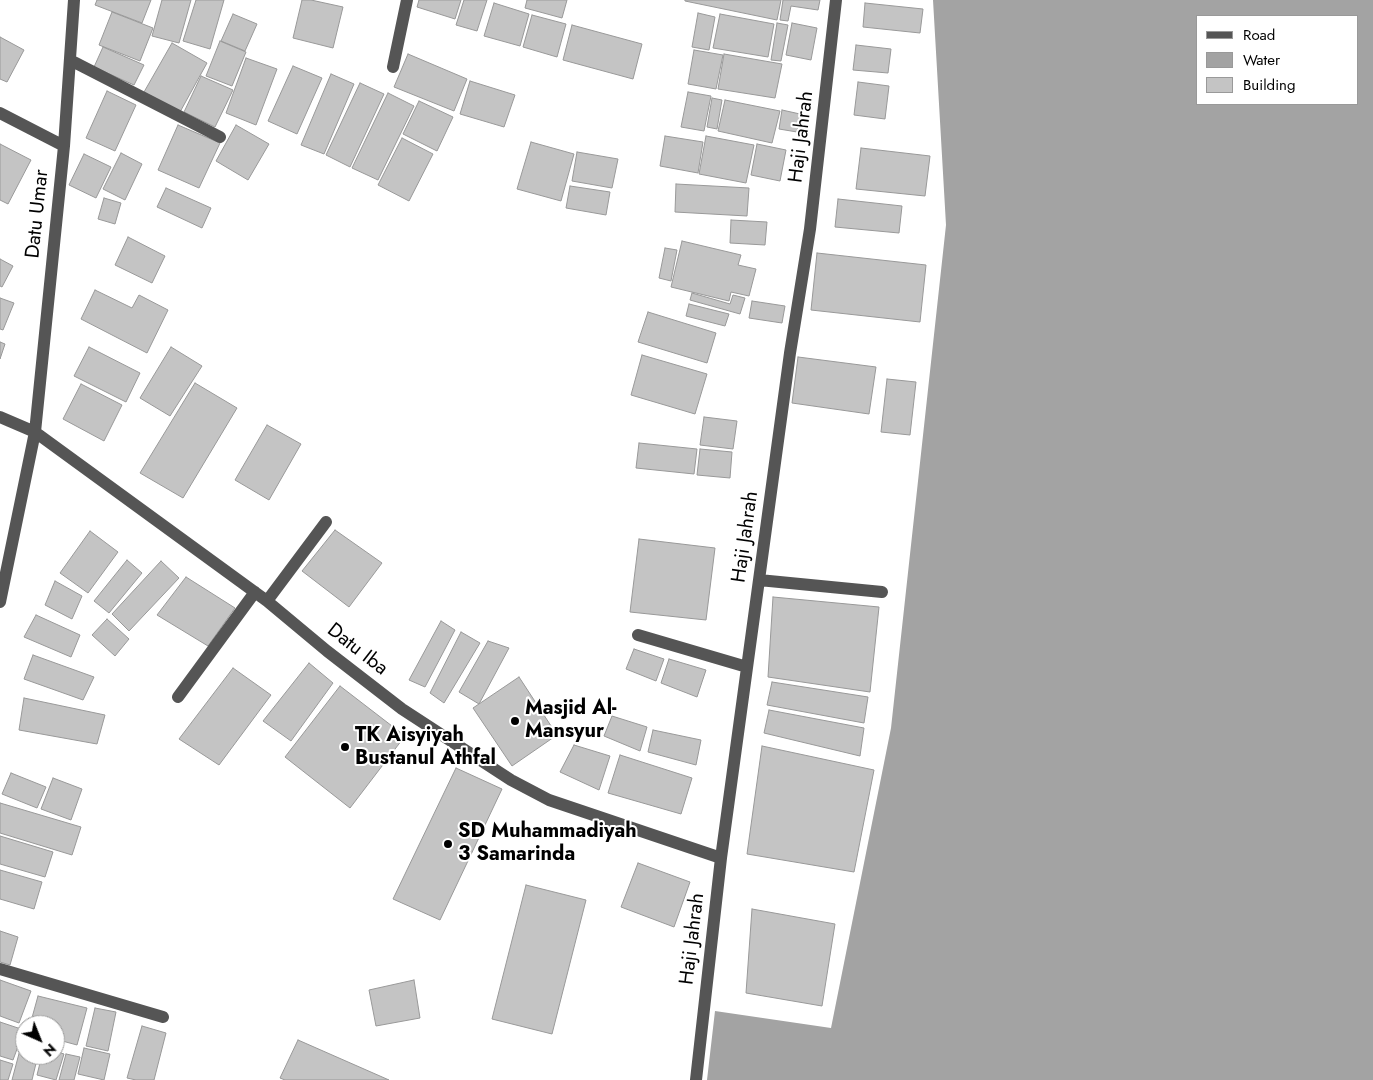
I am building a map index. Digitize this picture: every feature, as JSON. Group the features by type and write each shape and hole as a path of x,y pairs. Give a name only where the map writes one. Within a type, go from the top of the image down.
{"street":[{"name":"Datu Umar","path":"0,602 36,432 64,146 74,0"},
{"path":"393,67 407,0"},
{"name":"Haji Jahrah","path":"696,1080 721,858 790,353 810,229 836,0"},
{"path":"70,60 220,137"},
{"path":"0,113 64,146"},
{"name":"Datu Iba","path":"0,417 36,432 256,592 327,651 402,709 511,780 549,800 721,858"},
{"path":"267,601 326,522"},
{"path":"759,580 882,592"},
{"path":"178,697 256,592"},
{"path":"638,635 747,667"},
{"path":"0,970 163,1018"}],"water":[{"path":"933,0 1373,0 1373,1080 707,1080 715,1011 831,1028 891,728 946,225"}],"building":[{"path":"97,0 151,0 142,23 95,5"},
{"path":"162,0 191,0 179,43 152,36"},
{"path":"196,0 224,0 210,49 183,41"},
{"path":"302,0 311,0 343,7 333,48 293,38"},
{"path":"419,0 461,0 455,19 417,7"},
{"path":"464,0 487,0 477,31 456,25"},
{"path":"527,0 567,0 562,18 525,8"},
{"path":"685,0 781,0 777,20"},
{"path":"783,0 820,0 818,10 791,6 788,21 780,20"},
{"path":"494,3 529,14 520,46 484,36"},
{"path":"865,3 923,9 920,33 863,27"},
{"path":"112,12 153,28 140,61 99,45"},
{"path":"698,13 715,17 709,50 692,47"},
{"path":"233,14 257,24 245,51 221,41"},
{"path":"720,14 774,24 768,57 713,48"},
{"path":"532,15 566,24 557,57 523,47"},
{"path":"777,23 788,25 781,61 771,60"},
{"path":"792,23 817,28 811,60 786,55"},
{"path":"572,25 642,44 633,79 563,60"},
{"path":"0,37 24,50 7,82 0,79"},
{"path":"220,41 246,52 232,86 206,76"},
{"path":"172,43 207,63 180,112 144,92"},
{"path":"856,45 891,49 888,73 853,70"},
{"path":"103,47 144,65 134,85 94,67"},
{"path":"694,50 723,55 716,89 688,84"},
{"path":"408,54 467,79 454,111 394,87"},
{"path":"724,54 782,64 775,98 718,89"},
{"path":"246,58 277,69 256,125 226,113"},
{"path":"293,66 322,78 297,134 268,121"},
{"path":"331,74 354,84 324,154 301,145"},
{"path":"201,76 233,90 215,127 184,112"},
{"path":"470,81 515,95 504,127 460,114"},
{"path":"858,82 889,86 885,119 854,115"},
{"path":"360,83 384,94 350,167 326,155"},
{"path":"107,91 136,105 115,151 86,138"},
{"path":"688,92 711,96 704,131 681,127"},
{"path":"388,93 414,106 378,180 352,168"},
{"path":"712,98 722,100 717,129 707,127"},
{"path":"725,100 780,111 772,143 718,131"},
{"path":"419,101 453,117 437,151 403,134"},
{"path":"782,110 800,114 797,132 779,129"},
{"path":"178,125 220,143 199,188 158,170"},
{"path":"236,125 269,144 248,180 216,161"},
{"path":"665,136 703,142 698,173 660,166"},
{"path":"706,136 754,145 746,183 699,174"},
{"path":"402,138 433,154 409,201 378,185"},
{"path":"531,142 574,154 561,201 517,189"},
{"path":"0,144 31,160 8,204 0,200"},
{"path":"757,144 786,150 780,181 751,175"},
{"path":"861,148 930,156 925,196 856,189"},
{"path":"577,152 618,159 612,188 572,181"},
{"path":"121,153 142,164 125,200 103,189"},
{"path":"84,154 111,167 96,198 69,185"},
{"path":"676,184 749,188 747,216 675,212"},
{"path":"570,186 610,192 606,215 566,208"},
{"path":"166,188 211,208 202,228 157,207"},
{"path":"104,198 121,203 115,224 98,219"},
{"path":"838,199 902,206 899,233 835,227"},
{"path":"731,220 767,222 765,245 730,243"},
{"path":"128,237 165,256 152,283 115,265"},
{"path":"682,241 741,255 738,265 756,269 749,296 731,292 729,301 671,287"},
{"path":"665,248 677,250 671,281 659,278"},
{"path":"817,253 926,265 920,322 811,310"},
{"path":"0,259 13,266 2,287 0,286"},
{"path":"95,290 132,308 139,295 168,310 147,353 81,319"},
{"path":"692,293 730,304 733,295 745,298 740,314 690,300"},
{"path":"0,298 14,303 3,330 0,329"},
{"path":"752,301 785,306 782,323 749,318"},
{"path":"689,304 729,314 725,326 686,316"},
{"path":"648,312 716,333 707,363 638,342"},
{"path":"0,342 5,344 0,359"},
{"path":"89,347 140,373 126,402 74,376"},
{"path":"171,347 202,366 170,416 140,398"},
{"path":"642,355 707,374 695,414 631,395"},
{"path":"798,357 876,367 869,414 792,403"},
{"path":"887,379 916,382 910,435 881,432"},
{"path":"195,383 237,408 183,498 140,473"},
{"path":"81,384 122,405 104,441 63,419"},
{"path":"704,417 737,421 733,449 700,445"},
{"path":"267,425 301,444 269,500 235,480"},
{"path":"639,443 697,449 694,474 636,468"},
{"path":"700,449 732,452 730,478 697,475"},
{"path":"335,530 382,563 349,607 302,571"},
{"path":"90,531 118,552 88,593 60,573"},
{"path":"639,539 715,548 706,620 630,612"},
{"path":"127,560 142,573 109,613 94,601"},
{"path":"161,561 179,578 129,631 112,614"},
{"path":"186,577 235,608 208,646 157,615"},
{"path":"55,581 82,596 72,619 45,605"},
{"path":"773,597 879,607 870,692 768,677"},
{"path":"36,615 80,635 71,657 24,637"},
{"path":"107,619 129,639 115,656 92,635"},
{"path":"441,621 455,630 425,687 409,680"},
{"path":"461,632 480,643 444,703 430,693"},
{"path":"488,641 509,648 479,704 459,692"},
{"path":"634,649 664,659 656,681 626,669"},
{"path":"33,655 94,677 83,700 24,679"},
{"path":"669,659 706,670 697,697 661,683"},
{"path":"309,663 333,683 291,741 263,721"},
{"path":"233,668 271,695 219,765 179,739"},
{"name":"Masjid Al- Mansyur","path":"519,677 557,735 512,766 473,708"},
{"path":"772,682 868,697 864,723 767,705"},
{"name":"TK Aisyiyah Bustanul Athfal","path":"340,686 405,736 350,808 285,757"},
{"path":"24,698 105,715 97,744 19,730"},
{"path":"769,710 864,728 860,756 764,733"},
{"path":"612,716 647,727 640,751 604,736"},
{"path":"653,730 701,740 696,765 648,752"},
{"path":"574,745 610,756 599,790 560,772"},
{"path":"762,746 874,770 854,872 747,854"},
{"path":"620,755 692,778 681,814 608,793"},
{"name":"SD Muhammadiyah 3 Samarinda","path":"456,768 502,789 440,920 393,899"},
{"path":"11,773 46,787 37,808 2,794"},
{"path":"53,778 82,789 71,820 41,809"},
{"path":"0,803 81,827 72,855 0,833"},
{"path":"0,836 53,852 45,877 0,864"},
{"path":"638,863 690,882 674,927 621,907"},
{"path":"0,870 42,882 34,909 0,899"},
{"path":"526,885 586,900 552,1034 492,1019"},
{"path":"752,909 835,924 822,1006 746,993"},
{"path":"0,931 18,937 10,965 0,962"},
{"path":"0,980 31,991 22,1015 15,1015 15,1022 0,1016"},
{"path":"414,980 420,1018 376,1026 369,990"},
{"path":"38,996 87,1008 77,1045 65,1042 65,1015 33,1015"},
{"path":"95,1008 116,1012 108,1051 86,1046"},
{"path":"0,1022 15,1027 15,1055 13,1060 0,1056"},
{"path":"142,1026 166,1033 154,1080 127,1078"},
{"path":"298,1040 389,1080 285,1080 280,1078"},
{"path":"84,1048 110,1054 104,1080 78,1074"},
{"path":"66,1054 80,1057 74,1080 59,1080 63,1065 65,1065"},
{"path":"0,1060 13,1064 8,1080 0,1080"},
{"path":"16,1065 36,1065 32,1080 12,1080"},
{"path":"40,1065 61,1065 56,1080 37,1075"}],"place":[{"name":"Masjid Al- Mansyur","path":"515,721"},
{"name":"TK Aisyiyah Bustanul Athfal","path":"345,747"},
{"name":"SD Muhammadiyah 3 Samarinda","path":"448,844"}]}
